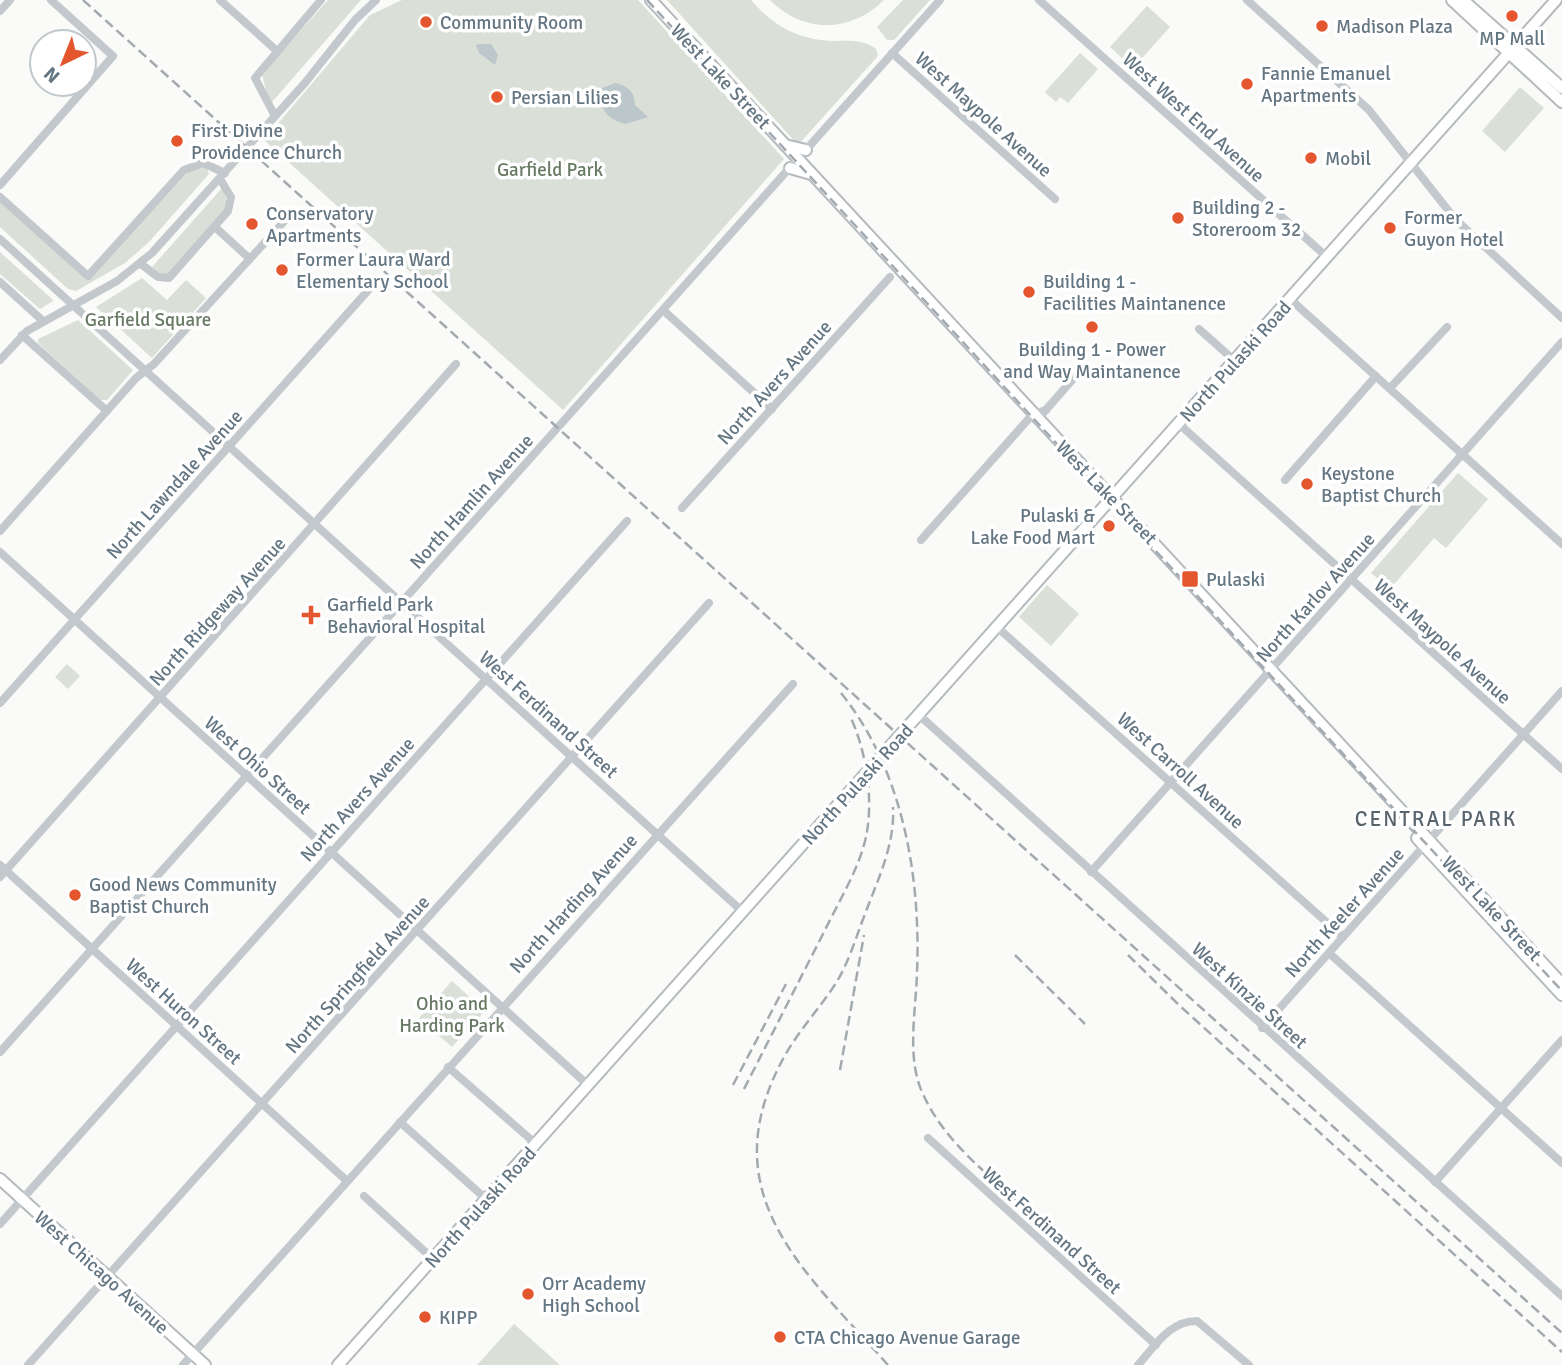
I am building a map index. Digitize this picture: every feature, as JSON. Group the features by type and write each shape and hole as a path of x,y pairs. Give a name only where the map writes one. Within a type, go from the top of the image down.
{"main road":[{"name":"West Lake Street","path":"651,0 785,145 794,164 811,174 1562,985"},
{"path":"1451,0 1562,88"},
{"path":"1463,0 1562,102"},
{"name":"North Pulaski Road","path":"338,1365 1556,0"},
{"path":"759,116 760,127 794,164"},
{"path":"785,145 806,150"},
{"name":"West Lake Street","path":"1429,840 1562,975"},
{"name":"West Lake Street","path":"1429,840 1562,995"},
{"name":"West Chicago Avenue","path":"0,1179 205,1365"}],"street":[{"path":"0,11 10,0"},
{"path":"0,185 113,56 51,0"},
{"path":"220,0 276,51"},
{"path":"275,116 255,78 321,0"},
{"path":"0,360 22,335 141,264 275,116 355,20 376,0"},
{"name":"North Hamlin Avenue","path":"0,1052 940,0"},
{"name":"West West End Avenue","path":"1039,0 1327,257"},
{"path":"1247,0 1369,110 1455,219 1562,318"},
{"name":"West Maypole Avenue","path":"892,53 1055,199"},
{"path":"0,197 88,276 184,170 203,163 222,176 231,197 231,205 169,278 158,277 141,264"},
{"path":"0,531 107,411 289,216"},
{"path":"215,227 250,259"},
{"name":"West Ferdinand Street","path":"0,239 743,912"},
{"name":"North Avers Avenue","path":"682,509 890,277 894,264"},
{"path":"890,277 904,274"},
{"path":"0,282 43,321"},
{"name":"North Lawndale Avenue","path":"0,703 372,286"},
{"path":"1290,299 1562,544"},
{"path":"663,310 772,410"},
{"path":"1390,388 1447,327"},
{"path":"1199,329 1234,361"},
{"path":"22,335 107,411"},
{"name":"North Karlov Avenue","path":"1091,872 1562,342"},
{"name":"North Ridgeway Avenue","path":"2,871 456,364"},
{"path":"921,540 1024,424 1046,410 1080,371"},
{"path":"1285,480 1376,376"},
{"name":"West Maypole Avenue","path":"1179,424 1562,769"},
{"name":"North Avers Avenue","path":"0,1224 627,521"},
{"name":"West Ohio Street","path":"0,552 589,1085"},
{"name":"North Springfield Avenue","path":"28,1365 709,603"},
{"name":"West Carroll Avenue","path":"997,627 1343,937"},
{"name":"North Harding Avenue","path":"183,1365 793,684"},
{"name":"North Keeler Avenue","path":"1262,1028 1562,691"},
{"name":"West Kinzie Street","path":"919,715 1262,1028 1562,1296"},
{"name":"West Huron Street","path":"2,871 92,949 347,1181"},
{"path":"1329,953 1562,1163"},
{"path":"1435,1182 1562,1040"},
{"path":"449,1067 536,1144"},
{"path":"400,1122 486,1199"},
{"name":"West Ferdinand Street","path":"928,1138 1156,1345"},
{"path":"364,1196 433,1259"},
{"path":"1138,1365 1171,1328 1188,1321 1205,1326 1249,1365"}],"green space":[{"path":"328,0 361,0 272,102 268,99 262,74"},
{"name":"Garfield Park","path":"402,0 638,0 784,159 563,410 264,140 370,15"},
{"path":"667,0 751,0 768,17 788,30 821,40 856,41 876,49 878,56 798,145"},
{"path":"770,0 884,0 857,19 827,25 797,19"},
{"path":"903,0 930,0 894,40 887,40 877,27"},
{"path":"1147,6 1170,27 1133,68 1110,47"},
{"path":"1080,53 1098,69 1068,103 1060,97 1056,102 1045,92"},
{"path":"1520,87 1544,108 1505,152 1482,131"},
{"path":"207,167 209,174 149,242 125,263 76,291 68,289 0,227 0,202 91,277 190,170"},
{"path":"222,188 226,192 226,209 167,275 162,276 152,267"},
{"path":"0,252 53,301 40,309 0,274"},
{"name":"Garfield Square","path":"142,278 167,300 186,280 206,298 152,358 96,307"},
{"name":"Garfield Square","path":"78,320 133,370 107,400 100,400 38,343 38,339"},
{"path":"1458,473 1488,499 1446,548 1434,538 1390,589 1371,573"},
{"path":"1047,585 1079,614 1051,646 1019,617"},
{"path":"67,664 80,676 68,689 55,677"},
{"name":"Ohio and Harding Park","path":"452,981 485,1011 452,1047 419,1018"},
{"path":"514,1324 560,1365 477,1365"}],"shaded area":[{"path":"491,44 498,55 495,65 479,53 476,45"},
{"path":"615,83 629,90 634,96 635,105 648,117 626,124 614,120 605,112 600,89"}],"railway":[{"path":"83,0 1562,1333"},
{"path":"647,0 1562,991"},
{"path":"841,693 880,756 904,826 916,900 917,973 913,1050 923,1094 932,1112 956,1143 984,1172 1029,1211"},
{"path":"744,1089 848,885 863,849 868,822 869,791 864,759 850,716"},
{"path":"888,1365 826,1296 799,1262 777,1227 762,1190 757,1150 764,1106 784,1057 845,967 885,862 893,807"},
{"path":"840,1070 864,935"},
{"path":"1015,955 1085,1024"},
{"path":"1128,955 1180,1006 1562,1352"},
{"path":"733,1085 786,984"}],"place":[{"name":"MP Mall","path":"1512,16"},
{"name":"Community Room","path":"426,22"},
{"name":"Madison Plaza","path":"1322,26"},
{"name":"Fannie Emanuel Apartments","path":"1247,84"},
{"name":"Persian Lilies","path":"497,97"},
{"name":"First Divine Providence Church","path":"177,141"},
{"name":"Mobil","path":"1311,158"},
{"name":"Building 2 - Storeroom 32","path":"1178,218"},
{"name":"Conservatory Apartments","path":"252,224"},
{"name":"Former Guyon Hotel","path":"1390,228"},
{"name":"Former Laura Ward Elementary School","path":"282,270"},
{"name":"Building 1 - Facilities Maintanence","path":"1029,292"},
{"name":"Building 1 - Power and Way Maintanence","path":"1092,327"},
{"name":"Keystone Baptist Church","path":"1307,484"},
{"name":"Pulaski & Lake Food Mart","path":"1109,526"},
{"name":"Pulaski","path":"1190,579"},
{"name":"Garfield Park Behavioral Hospital","path":"311,615"},
{"name":"Good News Community Baptist Church","path":"75,895"},
{"name":"Orr Academy High School","path":"528,1294"},
{"name":"KIPP","path":"425,1317"},
{"name":"CTA Chicago Avenue Garage","path":"780,1337"}],"district":[{"name":"CENTRAL PARK","path":"1436,819"}]}
